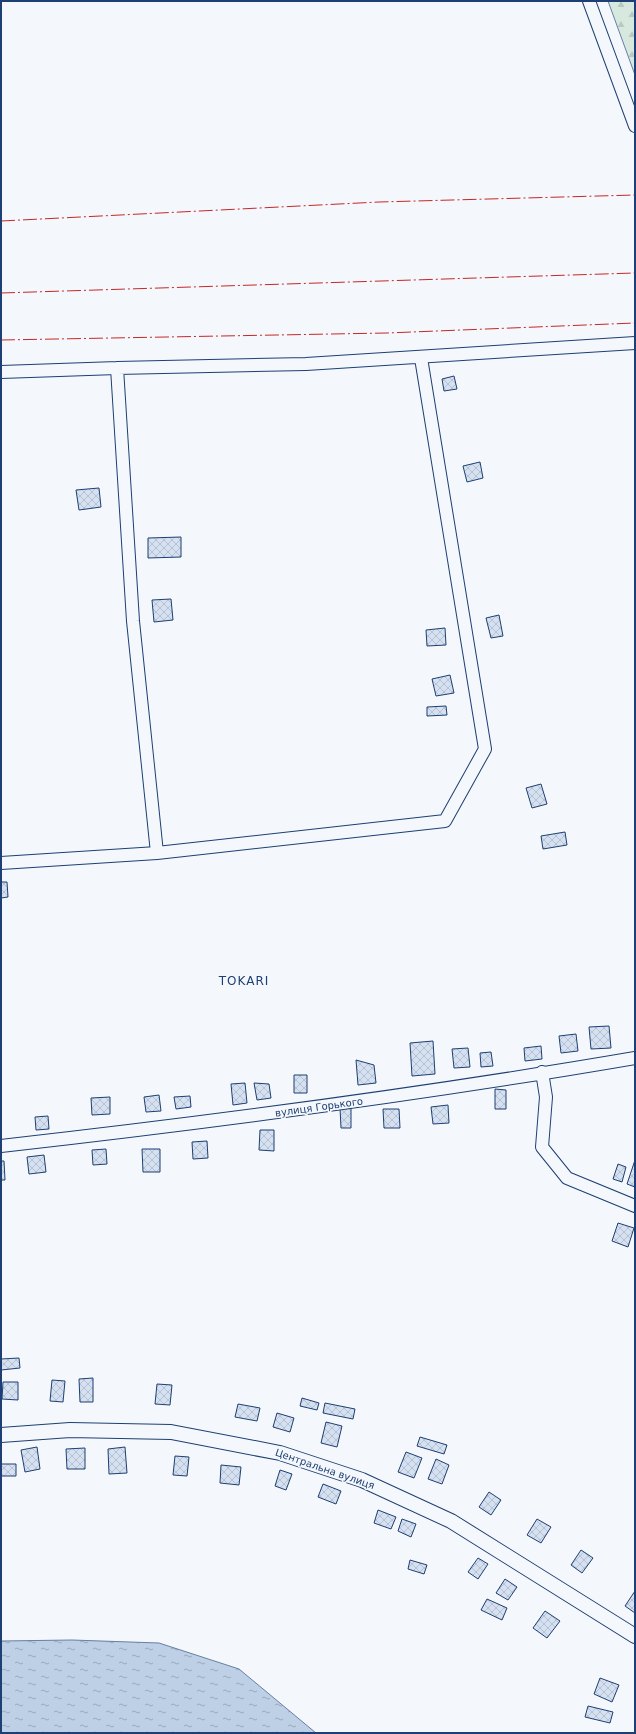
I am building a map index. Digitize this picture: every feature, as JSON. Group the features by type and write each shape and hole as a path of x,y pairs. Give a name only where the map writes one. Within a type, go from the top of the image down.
{"street":[{"path":"589,1 635,126"},
{"path":"1,372 306,364 421,358 635,343"},
{"path":"1,863 157,853 445,821 486,749 421,358"},
{"path":"117,368 133,620 157,853"},
{"name":"вулиця Горького","path":"1,1146 151,1129 382,1098 635,1058"},
{"path":"542,1072 546,1097 542,1147 567,1178 635,1206"},
{"name":"Центральна вулиця","path":"1,1435 70,1430 171,1432 280,1453 362,1480 451,1521 635,1636"}],"green space":[{"path":"608,1 635,1 635,75"}],"water":[{"path":"72,1640 159,1643 239,1669 316,1733 1,1733 1,1641"}],"building":[{"path":"454,376 457,389 444,391 442,379"},
{"path":"480,462 483,478 467,482 463,466"},
{"path":"99,488 101,507 79,510 76,490"},
{"path":"181,537 181,557 148,558 148,538"},
{"path":"171,599 173,620 154,622 152,600"},
{"path":"499,615 503,636 491,638 486,618"},
{"path":"445,628 446,645 427,646 426,630"},
{"path":"450,675 454,693 436,696 432,679"},
{"path":"446,706 447,715 427,716 427,707"},
{"path":"541,784 547,804 532,808 526,788"},
{"path":"565,832 567,845 543,849 541,836"},
{"path":"1,882 7,882 8,897 1,898"},
{"path":"609,1026 611,1048 591,1049 589,1027"},
{"path":"576,1034 578,1051 561,1053 559,1036"},
{"path":"433,1041 435,1074 412,1076 410,1043"},
{"path":"541,1046 542,1059 525,1061 524,1048"},
{"path":"468,1048 470,1067 454,1068 452,1049"},
{"path":"491,1052 493,1066 481,1067 480,1053"},
{"path":"356,1060 374,1065 376,1083 358,1085"},
{"path":"294,1075 307,1075 307,1093 294,1093"},
{"path":"245,1083 247,1103 233,1105 231,1084"},
{"path":"254,1083 269,1084 271,1098 257,1100"},
{"path":"495,1089 506,1090 506,1109 495,1109"},
{"path":"159,1095 161,1111 146,1112 144,1097"},
{"path":"190,1096 191,1107 176,1109 174,1097"},
{"path":"110,1097 110,1114 92,1115 91,1098"},
{"path":"448,1105 449,1123 433,1124 431,1107"},
{"path":"340,1108 351,1108 351,1128 341,1128"},
{"path":"383,1109 399,1109 400,1128 384,1128"},
{"path":"48,1116 49,1129 36,1130 35,1117"},
{"path":"260,1130 274,1130 274,1151 259,1150"},
{"path":"207,1141 208,1158 193,1159 192,1142"},
{"path":"106,1149 107,1164 93,1165 92,1150"},
{"path":"142,1149 160,1149 160,1172 143,1172"},
{"path":"44,1155 46,1172 29,1174 27,1157"},
{"path":"635,1160 635,1187 627,1184"},
{"path":"1,1161 4,1161 5,1180 1,1180"},
{"path":"618,1164 626,1167 622,1182 613,1179"},
{"path":"618,1223 634,1228 628,1247 612,1241"},
{"path":"19,1358 20,1368 1,1370 1,1359"},
{"path":"93,1378 93,1402 80,1402 79,1379"},
{"path":"52,1380 65,1381 63,1402 50,1401"},
{"path":"3,1382 18,1382 18,1400 2,1399"},
{"path":"157,1384 172,1385 170,1405 155,1404"},
{"path":"302,1398 319,1403 317,1410 300,1406"},
{"path":"325,1403 355,1409 353,1419 323,1413"},
{"path":"238,1404 260,1408 257,1421 235,1417"},
{"path":"277,1413 294,1418 290,1432 273,1427"},
{"path":"326,1422 342,1426 337,1447 321,1443"},
{"path":"420,1437 447,1445 444,1454 417,1446"},
{"path":"37,1447 40,1469 25,1472 21,1450"},
{"path":"125,1447 127,1473 109,1474 108,1449"},
{"path":"85,1448 85,1469 67,1469 66,1449"},
{"path":"406,1452 422,1458 414,1478 398,1472"},
{"path":"175,1456 189,1457 187,1476 173,1475"},
{"path":"436,1459 449,1465 442,1484 428,1479"},
{"path":"1,1464 16,1464 16,1476 1,1476"},
{"path":"221,1465 241,1467 239,1485 220,1483"},
{"path":"280,1470 292,1474 286,1490 275,1486"},
{"path":"323,1484 341,1491 336,1504 318,1497"},
{"path":"489,1492 501,1500 491,1515 479,1507"},
{"path":"378,1510 396,1517 391,1529 374,1523"},
{"path":"402,1519 416,1524 411,1537 398,1531"},
{"path":"537,1519 551,1527 541,1543 527,1535"},
{"path":"581,1550 593,1558 582,1573 571,1565"},
{"path":"478,1558 488,1564 478,1579 468,1572"},
{"path":"410,1560 427,1565 424,1574 408,1569"},
{"path":"505,1579 517,1587 508,1600 496,1593"},
{"path":"635,1591 635,1613 625,1606"},
{"path":"487,1599 507,1608 502,1620 481,1610"},
{"path":"545,1611 560,1621 547,1638 533,1628"},
{"path":"600,1678 619,1685 612,1702 594,1694"},
{"path":"588,1706 613,1712 610,1723 585,1717"}],"power":[{"path":"1,221 379,202 635,195"},
{"path":"1,293 635,273"},
{"path":"1,340 387,333 635,323"}],"district":[{"name":"TOKARI","path":"244,981"}]}
